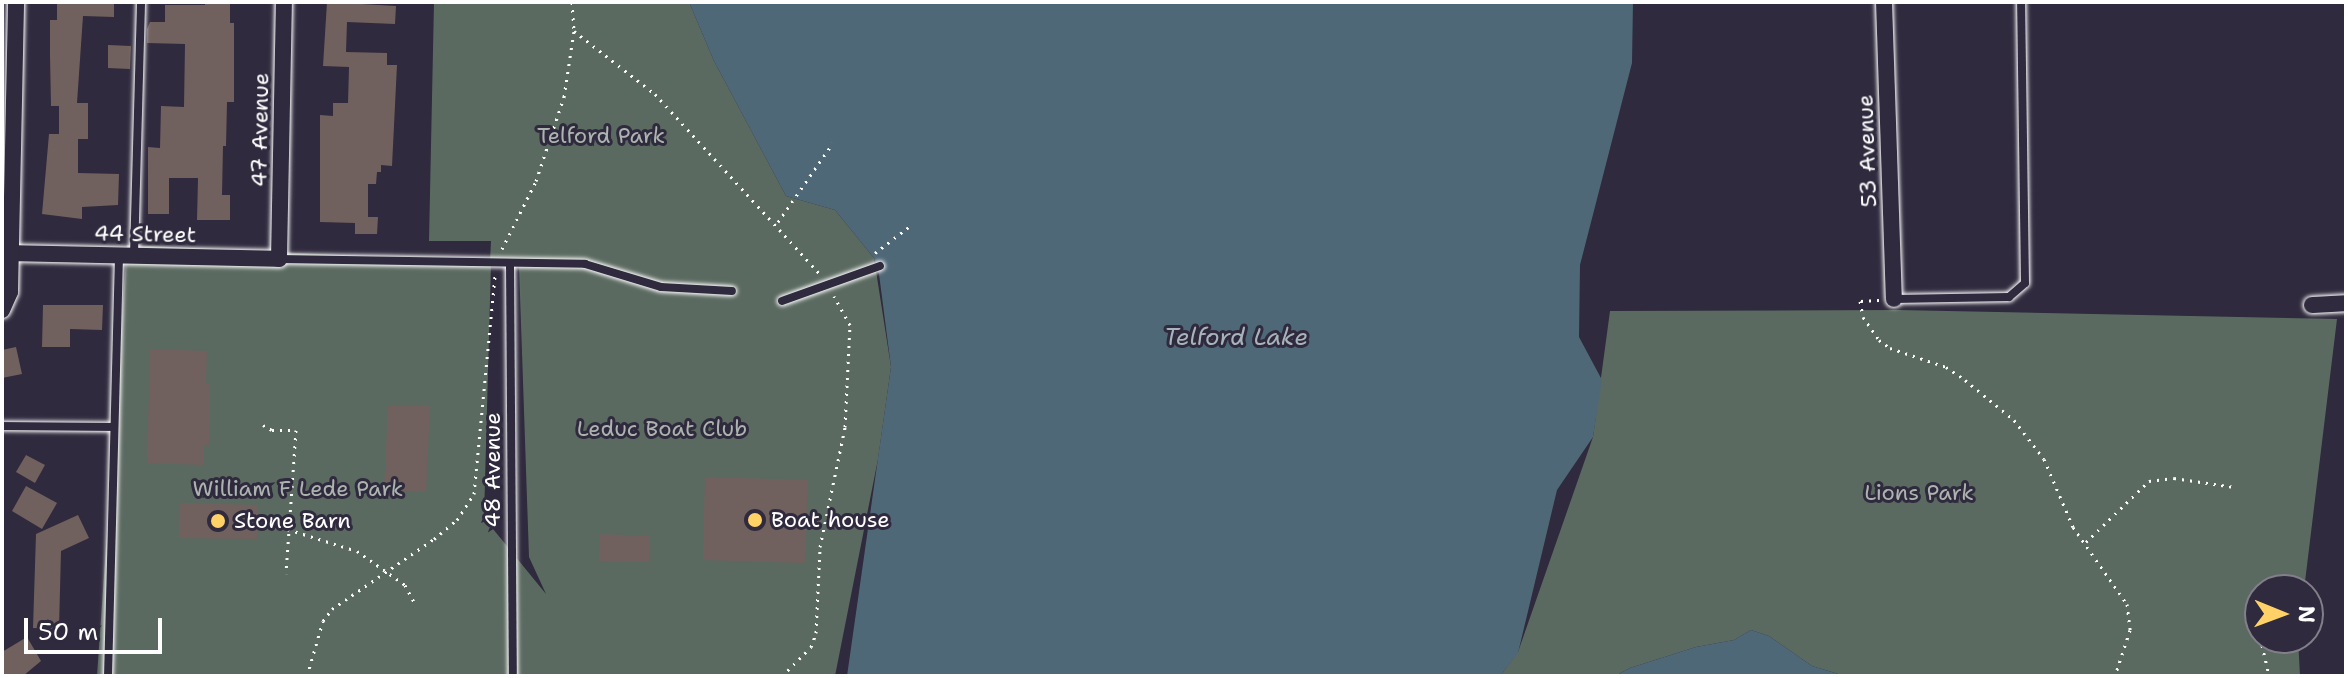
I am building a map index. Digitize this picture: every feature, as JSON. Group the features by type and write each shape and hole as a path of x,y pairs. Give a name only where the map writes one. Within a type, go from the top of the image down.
{"street":[{"path":"2,310 10,292 6,253 16,2"},
{"name":"47 Avenue","path":"279,259 284,2"},
{"name":"53 Avenue","path":"1884,2 1894,299"},
{"name":"44 Street","path":"6,253 279,259"},
{"path":"2312,305 2346,303"}],"lane":[{"path":"108,676 114,427 141,2"},
{"path":"1894,299 2009,297 2025,283 2021,2"},
{"path":"279,259 585,264 661,287 732,291"},
{"name":"48 Avenue","path":"510,264 513,676"},
{"path":"782,301 880,266"},
{"path":"2,426 114,427"}],"path":[{"path":"572,2 574,31 655,94 740,190 778,223 801,249"},
{"path":"778,223 833,143"},
{"path":"870,257 910,226"},
{"path":"1894,299 1860,301 1863,317 1871,331 1890,348 1946,367 2014,420 2053,474 2067,516 2119,589 2130,618 2115,676"},
{"path":"782,676 811,647 816,633 820,547 845,427 850,325"},
{"path":"263,425 272,430 296,430 292,531 286,574"},
{"path":"2086,542 2149,481 2174,478 2234,487"},
{"path":"307,676 323,621 332,609 457,520"},
{"path":"265,522 357,551 405,585 415,604"},
{"path":"2264,654 2269,676"}],"green space":[{"path":"434,2 689,2 714,61 786,196 835,210 874,258 891,367 878,459 835,676 97,676 127,245 490,262 491,241 429,241","holes":["491,263 519,265 529,557 546,594 484,518"]},
{"name":"Lions Park","path":"1898,310 2337,319 2306,574 2244,574 2244,654 2299,654 2300,676 1845,676 1812,666 1769,636 1751,630 1734,640 1696,647 1630,668 1615,676 1500,676 1518,652 1593,437 1610,311"}],"water":[{"name":"Telford Lake","path":"689,2 1633,2 1632,63 1580,265 1579,337 1602,380 1593,437 1557,490 1518,653 1500,676 847,676 891,367 879,274 874,258 835,210 786,196 714,61"},
{"path":"1751,630 1769,636 1812,666 1845,676 1615,676 1630,668 1696,647 1734,640"}],"building":[{"path":"57,2 114,2 114,17 83,16 77,103 88,103 88,139 78,139 78,173 119,174 118,205 82,207 82,219 42,214 49,134 59,134 59,106 51,106 50,56 50,20 57,20"},
{"path":"205,2 230,2 230,23 234,23 234,102 227,102 222,195 230,195 230,220 197,220 198,178 169,178 169,214 148,214 148,147 160,148 161,106 184,107 185,44 147,43 147,29 150,22 165,22 165,5 205,5"},
{"path":"327,2 396,6 395,24 347,22 346,52 387,53 387,65 397,65 392,166 381,165 376,184 368,184 368,217 378,217 377,234 355,234 355,223 320,222 320,115 333,116 333,103 348,103 349,67 323,66"},
{"path":"108,45 131,46 130,69 108,68"},
{"path":"43,305 103,305 102,330 70,329 70,347 42,347"},
{"path":"16,347 22,374 2,378 2,350"},
{"path":"150,349 207,351 209,445 204,445 204,465 147,463"},
{"path":"430,405 426,492 384,490 388,406"},
{"path":"26,455 45,465 35,483 16,472"},
{"name":"Boat house","path":"705,477 808,480 805,563 703,560"},
{"path":"26,486 57,503 42,529 12,511"},
{"name":"Stone Barn","path":"180,503 258,505 257,539 179,538"},
{"path":"78,515 89,538 61,551 59,629 33,628 36,534"},
{"path":"600,534 650,536 649,562 599,561"},
{"path":"27,637 41,661 23,676 2,676 2,652"}],"place":[{"name":"Boat house","path":"755,520"},
{"name":"Stone Barn","path":"218,521"}],"park label":[{"name":"Telford Park","path":"601,136"},
{"name":"Leduc Boat Club","path":"662,429"},
{"name":"William F Lede Park","path":"298,489"}]}
